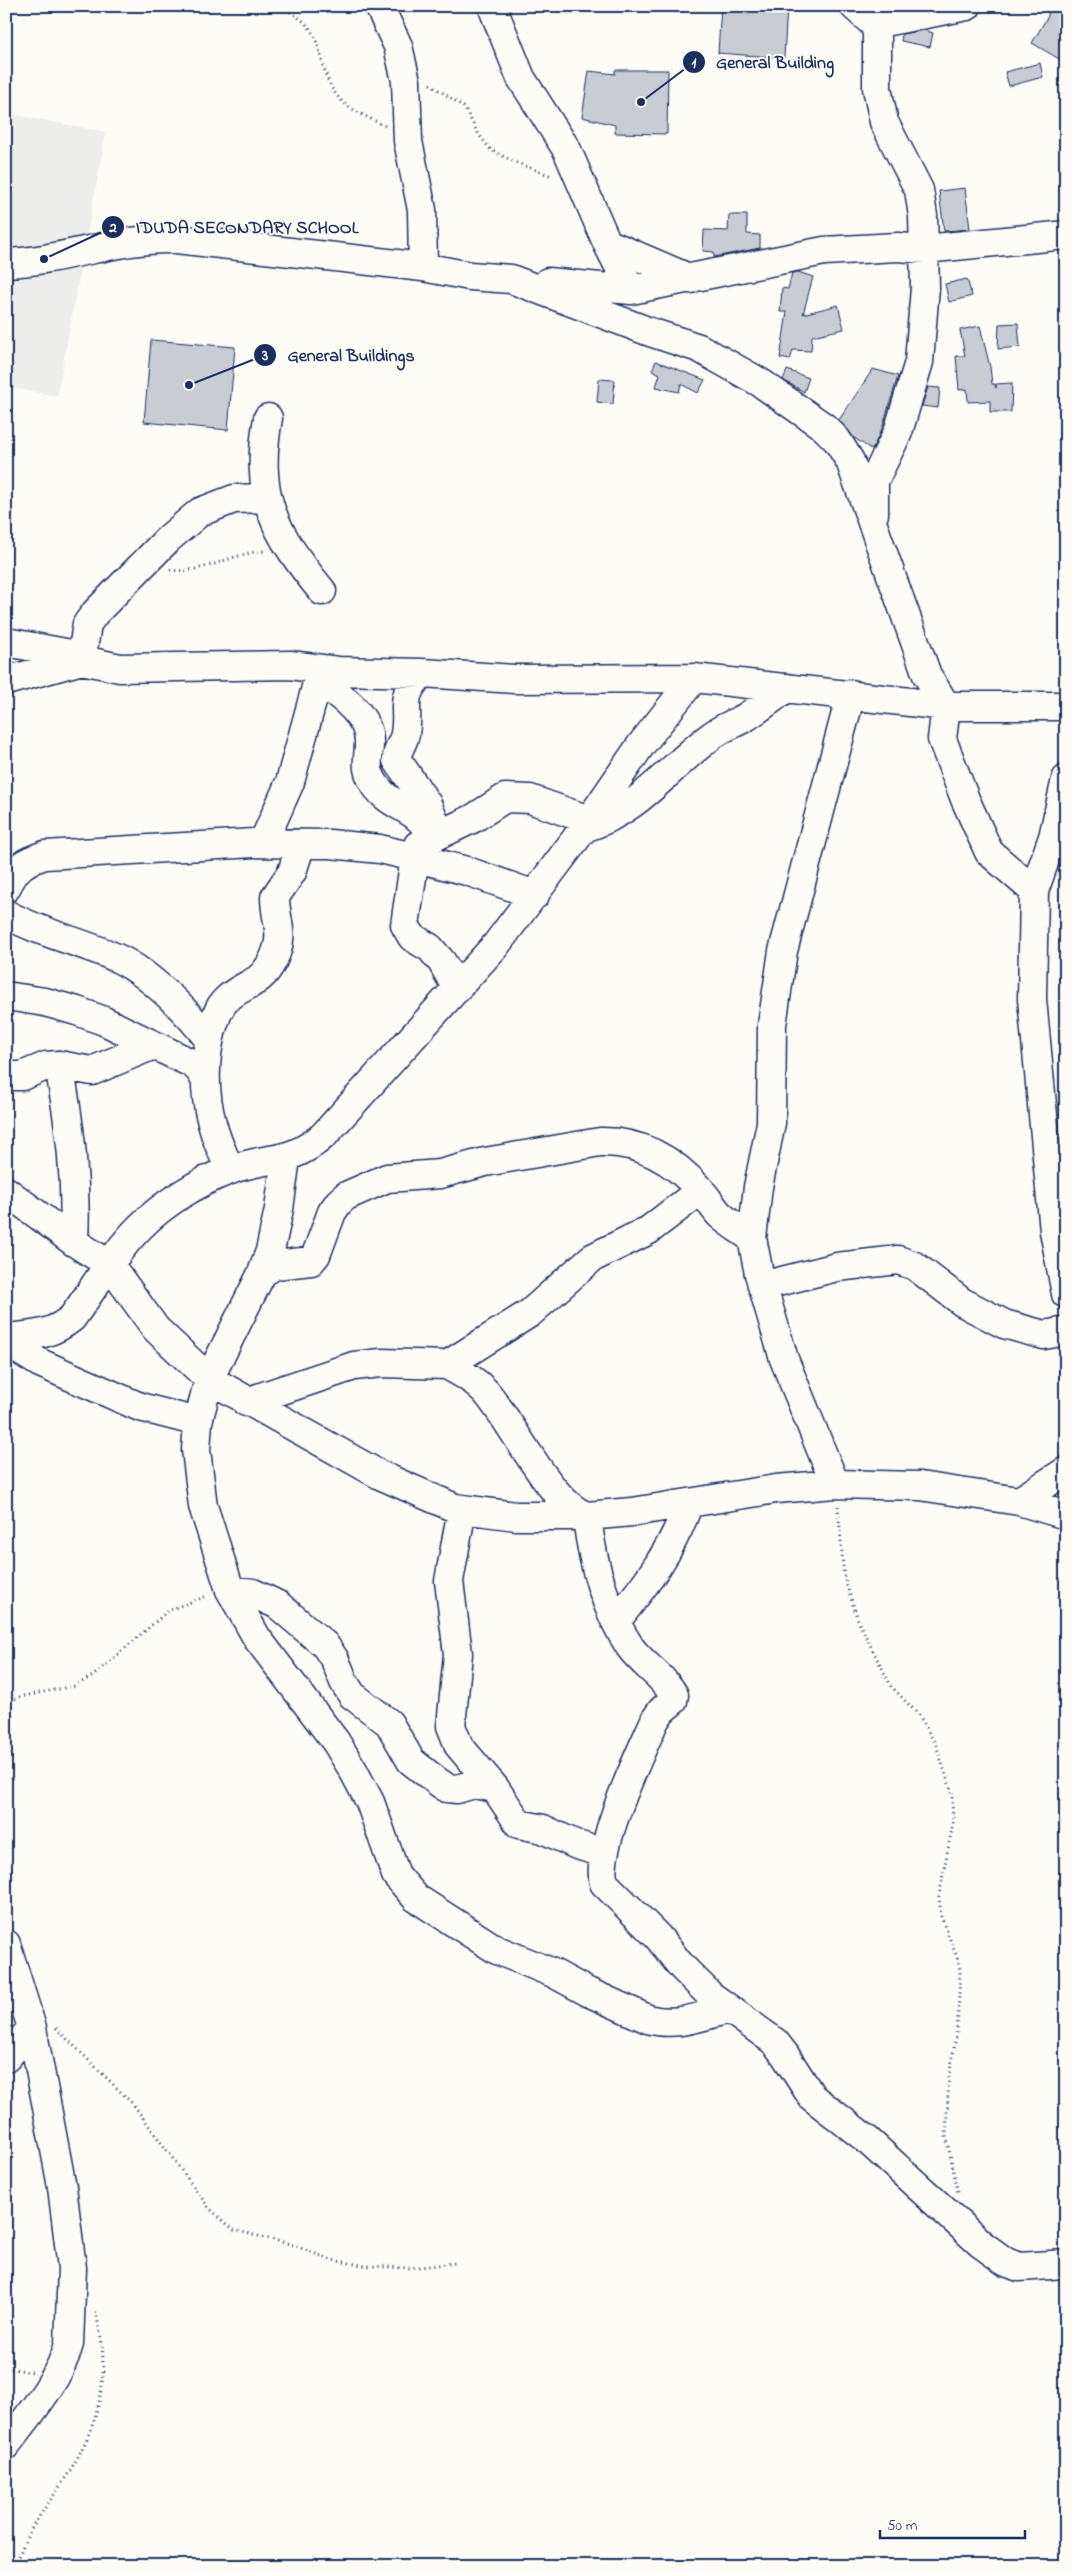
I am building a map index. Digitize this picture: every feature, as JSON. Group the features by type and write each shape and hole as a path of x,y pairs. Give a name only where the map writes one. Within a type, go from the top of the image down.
{"street":[{"path":"379,6 398,46 402,62 408,110 408,141 422,210 423,267"},
{"path":"492,6 521,78 559,136 607,243 631,290"},
{"path":"854,6 878,15 967,6"},
{"path":"874,523 874,481 898,432 919,362 924,313 925,249 919,190 886,128 881,112 877,88 878,15"},
{"path":"6,263 42,261 147,238 217,242 423,267 470,276 631,290 691,280 765,262 824,251 897,246 925,249 1066,235"},
{"path":"607,243 691,280"},
{"path":"511,279 650,332 699,348 761,384 824,427 837,440 850,461 874,523 927,675 946,706 942,739 978,828 989,852 1034,892"},
{"path":"268,418 263,459 266,498 273,518 294,555 322,591"},
{"path":"6,642 59,650 82,656 87,624 94,613 168,539 200,512 234,500 266,498"},
{"path":"6,681 82,660 120,668 290,666 319,674 422,673 515,679 694,678 946,706 1066,706"},
{"path":"422,673 414,681 405,701 405,733 396,754 396,760 427,804 437,836"},
{"path":"319,674 364,720 369,737 366,762 376,787 392,802 418,818 437,836"},
{"path":"263,843 290,782 319,674"},
{"path":"6,1340 46,1334 62,1326 72,1318 140,1227 174,1200 231,1170 286,1158 305,1151 324,1135 485,959 587,824 641,745 694,678"},
{"path":"408,856 437,836 474,818 505,798 530,799 587,824 606,821 646,795 693,750 712,735 746,717 787,688"},
{"path":"835,1484 784,1359 762,1286 752,1238 758,1187 771,1124 772,1025 783,951 851,694"},
{"path":"1066,778 1053,836 1034,892 1032,999 1054,1231 1066,1294"},
{"path":"6,888 13,874 24,862 45,855 263,843 356,847 408,856 467,871 535,895"},
{"path":"231,1170 213,1128 205,1079 209,1040 219,1009 228,998 255,984 273,959 281,931 275,897 292,872 301,844"},
{"path":"408,856 405,925 412,937 430,948 439,958 457,989"},
{"path":"6,914 25,924 119,959 136,969 182,1008 198,1024 209,1040"},
{"path":"9,994 77,1011 104,1021 151,1046 191,1063 198,1068 205,1079"},
{"path":"6,1076 22,1076 46,1066 59,1065 92,1071 151,1046"},
{"path":"59,1065 72,1144 75,1210 74,1242"},
{"path":"262,1273 275,1265 311,1261 316,1255 332,1212 339,1202 346,1196 387,1178 440,1174 485,1162 600,1142 619,1142 652,1152 668,1161 701,1190 720,1215 752,1238"},
{"path":"286,1158 275,1232 262,1273 208,1379 198,1422 196,1450 203,1506 230,1590 266,1651 336,1742 353,1770 370,1802 396,1875 416,1898 497,1950 553,1972 588,1992 648,2020 658,2022 686,2020 728,2009"},
{"path":"447,1365 530,1313 592,1258 649,1230 701,1190"},
{"path":"6,1191 74,1242 110,1265 156,1329 208,1379 246,1402 380,1475 418,1494 462,1509 516,1516 587,1516 632,1512 776,1489 835,1484 920,1486 1019,1501 1066,1515"},
{"path":"762,1286 837,1266 898,1260 915,1266 962,1302 1004,1324 1044,1335 1066,1331"},
{"path":"6,1340 40,1363 140,1407 198,1422"},
{"path":"246,1402 354,1366 381,1363 447,1365 470,1378 486,1393 553,1486 575,1512 587,1516"},
{"path":"1019,1501 1066,1472"},
{"path":"616,1620 666,1554 678,1534 689,1503"},
{"path":"462,1509 449,1581 458,1654 451,1726 460,1746 495,1788 520,1825 543,1829 577,1845 604,1853"},
{"path":"587,1516 596,1574 605,1600 630,1646 647,1668 673,1692 674,1697 673,1702 657,1717 638,1757 604,1853 603,1880 608,1889 658,1937 696,1983 728,2009 775,2042 786,2055 812,2097 865,2138 997,2256 1018,2267 1066,2264"},
{"path":"230,1590 253,1593 278,1605 325,1646 335,1660 344,1682 352,1695 389,1722 411,1761 438,1782 447,1788 457,1789 474,1784 495,1788"},
{"path":"6,1944 41,2024 72,2268 69,2344 54,2377 6,2445"},
{"path":"6,2058 41,2024"}],"path":[{"path":"282,6 302,19 312,32 328,83 334,94 354,111 408,141"},
{"path":"402,62 442,94 464,108 479,135 491,150 536,171 582,186"},
{"path":"142,565 183,572 200,570 260,552 277,551 294,555"},
{"path":"835,1484 844,1577 859,1623 891,1686 919,1716 936,1745 952,1793 952,1823 939,1896 944,1926 956,1953 960,1974 958,2032 949,2076 946,2136 958,2195"},
{"path":"6,1704 19,1697 74,1686 93,1676 169,1610 188,1601 230,1590"},
{"path":"41,2024 133,2104 209,2208 234,2230 290,2244 332,2260 367,2266 410,2268 456,2264"},
{"path":"17,2566 26,2538 81,2450 103,2391 105,2359 93,2301"}],"shaded area":[{"path":"6,113 106,132 57,396 6,387"}],"building":[{"path":"721,6 787,6 784,58 718,53"},
{"path":"1049,6 1066,6 1066,63 1032,43 1048,16"},
{"path":"924,30 933,33 930,47 901,41 902,34"},
{"path":"1040,63 1043,77 1009,86 1005,72"},
{"path":"615,70 668,70 667,134 615,133 615,125 582,117 589,71 615,74"},
{"path":"965,188 970,229 944,231 939,191"},
{"path":"729,215 747,215 747,234 760,235 760,248 714,257 714,252 703,251 704,230 728,231"},
{"path":"798,272 813,277 803,314 838,305 844,329 812,336 811,351 793,350 790,360 780,358 787,312 780,312 782,288 788,289 792,273"},
{"path":"967,279 972,296 949,302 945,284"},
{"path":"1018,323 1020,347 998,349 999,324"},
{"path":"980,326 992,384 995,384 996,388 996,384 1012,383 1011,412 990,412 990,401 968,402 967,389 959,390 956,356 965,356 960,330"},
{"path":"151,340 235,347 228,430 144,422"},
{"path":"656,361 705,380 698,393 681,384 679,392 656,387 660,374 652,370"},
{"path":"873,369 898,376 883,426 872,450 853,437 839,420"},
{"path":"787,370 809,378 804,392 783,380"},
{"path":"599,379 615,380 613,404 597,402"},
{"path":"928,387 940,388 938,408 922,406"}],"place":[{"name":"General Building","path":"641,102"},
{"name":"IDUDA SECONDARY SCHOOL","path":"44,259"},
{"name":"General Buildings","path":"189,385"}]}
